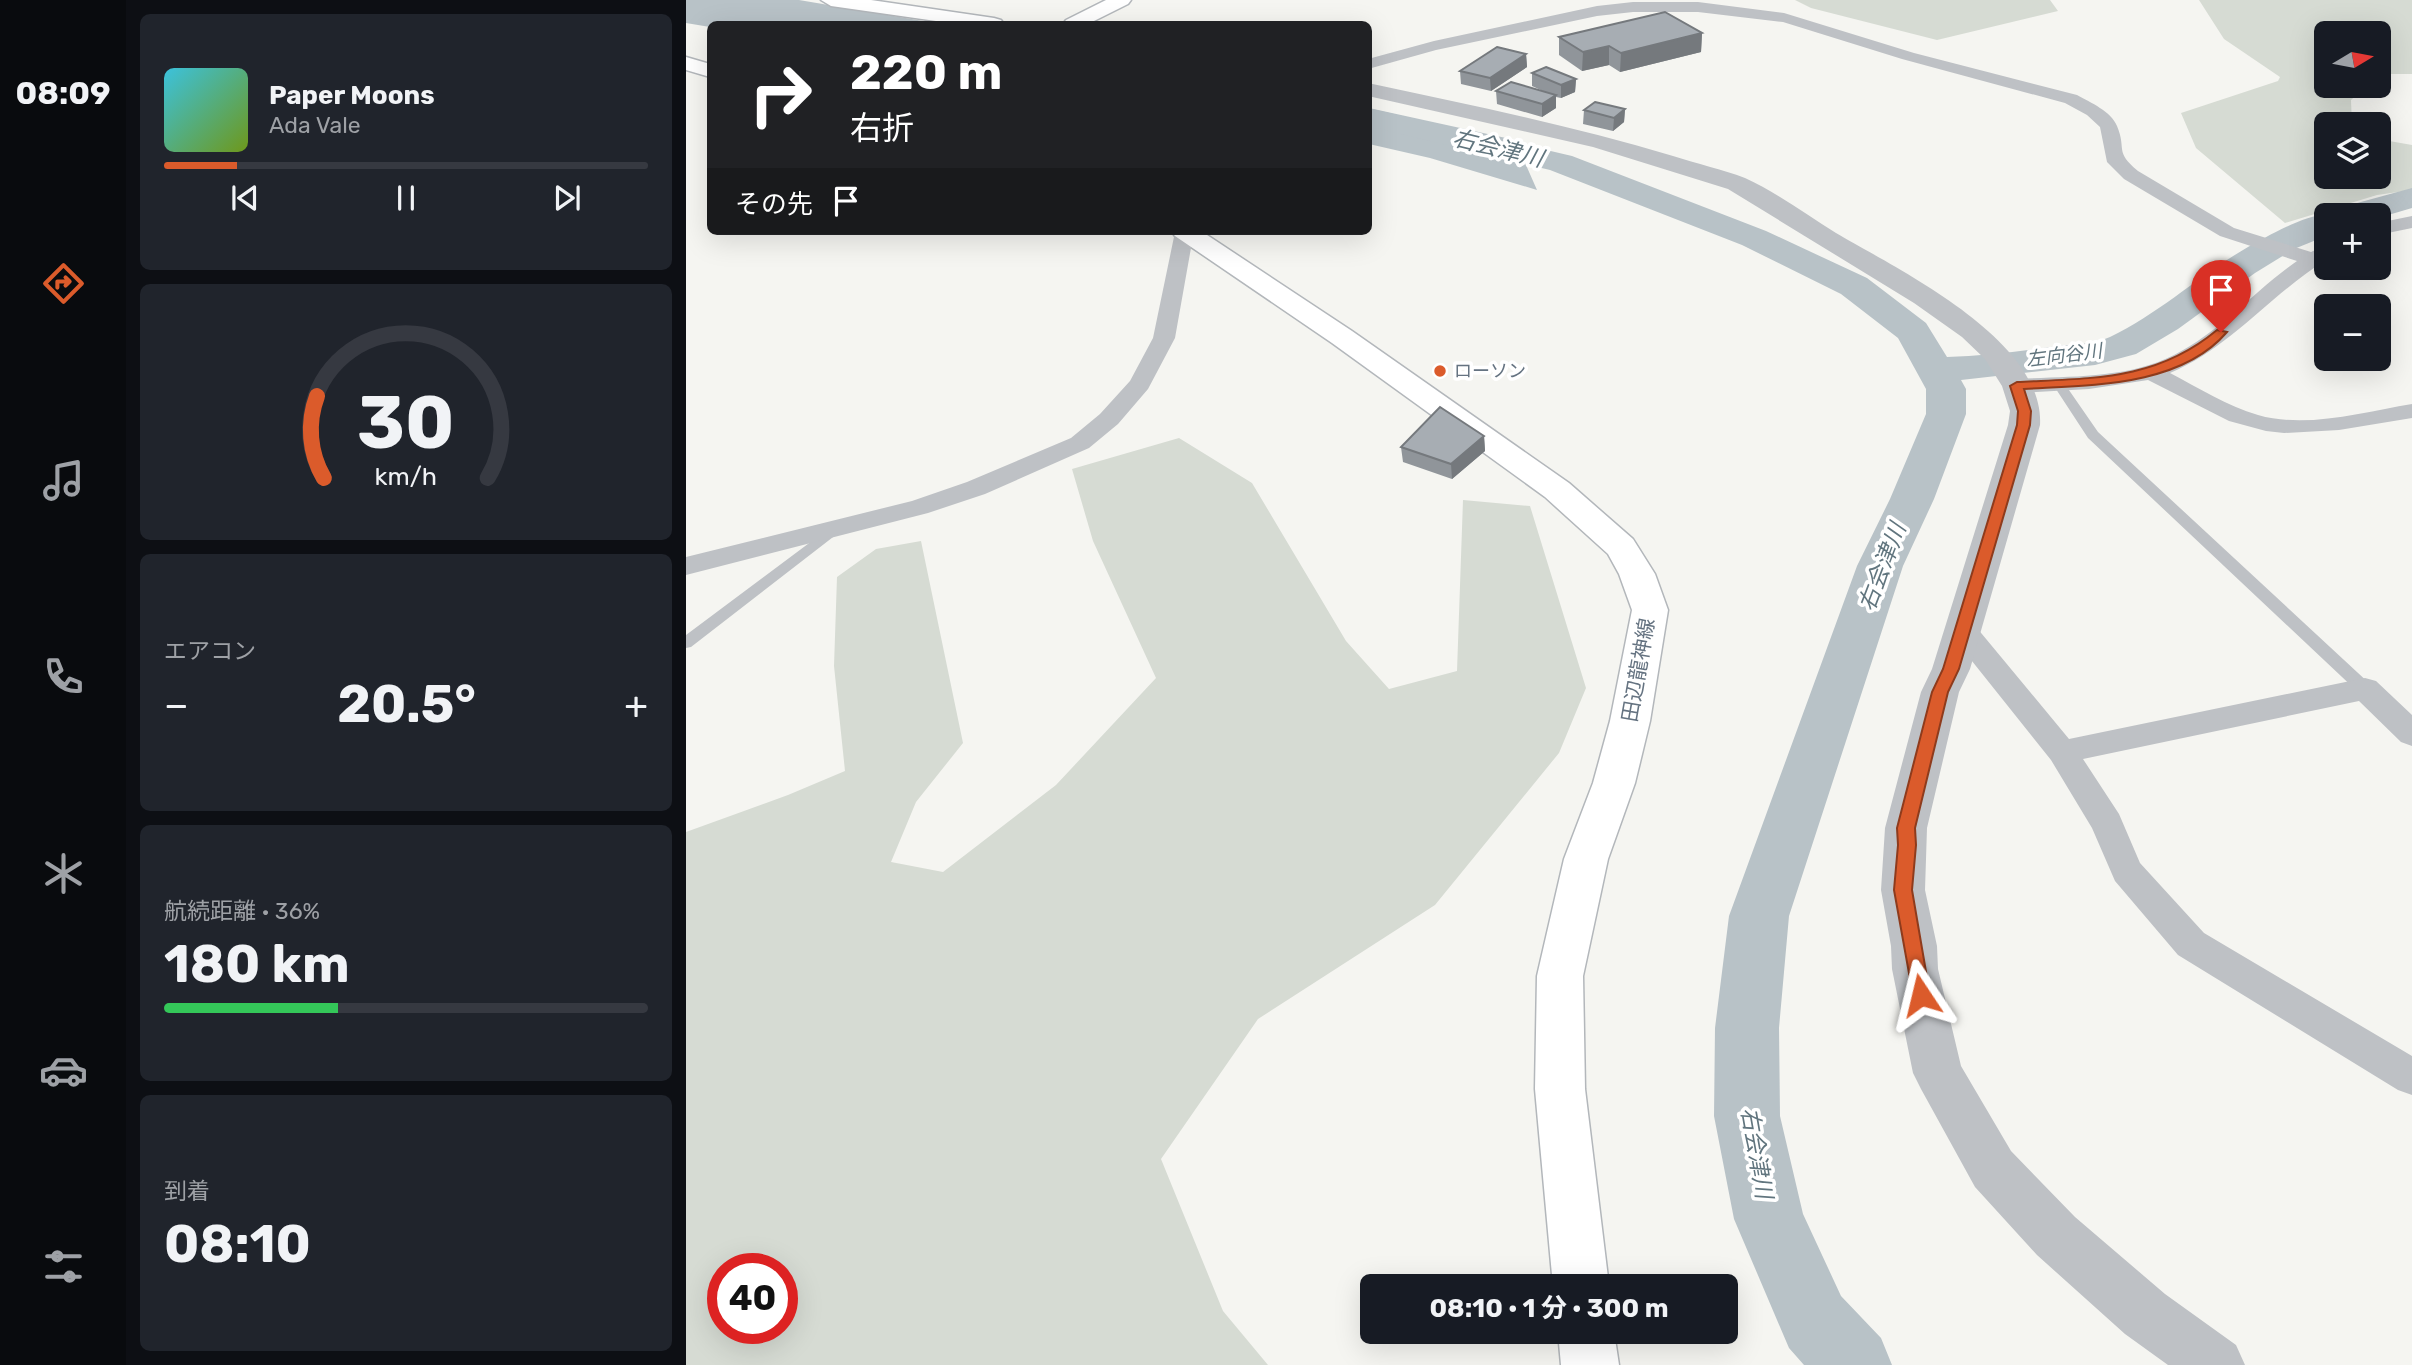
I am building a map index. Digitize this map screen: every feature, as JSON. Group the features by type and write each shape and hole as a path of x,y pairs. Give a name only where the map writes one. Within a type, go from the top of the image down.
{"main road":[{"path":"831,0 975,21"},
{"path":"1079,21 1121,0"},
{"path":"686,63 707,70"},
{"name":"田辺龍神線","path":"1191,235 1342,337 1557,490 1621,547 1637,574 1650,610 1630,721 1614,783 1586,859 1560,976 1560,1089 1580,1274"},
{"path":"1587,1344 1590,1365"}],"street":[{"path":"1590,0 1614,8"},
{"path":"1372,63 1434,46 1614,8 1698,8 1784,18 1908,56 2071,99 2093,111 2108,125 2116,162 2131,175 2227,232 2314,254"},
{"path":"1372,90 1599,141 1737,184 1924,297 1972,331 2008,373 2025,411 2024,425 1951,669 1940,692 1906,828 1903,890 1914,946 1915,968 1938,1073 1993,1169 2056,1236 2145,1314 2216,1365"},
{"path":"2391,226 2412,222"},
{"path":"686,566 832,531 976,488 1080,443 1109,419 1140,384 1164,338 1184,235"},
{"path":"2008,373 2058,383 2151,373 2202,349 2260,299 2314,259"},
{"path":"2151,373 2230,411 2266,424 2333,425 2412,411"},
{"path":"1962,629 2062,752 2107,823 2127,871 2191,944 2412,1077"},
{"path":"2062,752 2365,689 2406,720"}],"lane":[{"path":"2058,383 2093,435 2365,689"},
{"path":"686,643 832,531"}],"shaded area":[{"path":"1795,0 2050,0 2058,11 1937,40 1811,8"},
{"path":"2199,0 2412,0 2412,74 2391,74 2391,21 2314,21 2314,98 2353,98 2352,112 2314,112 2314,189 2391,189 2391,141 2412,145 2412,190 2377,195 2351,203 2314,203 2314,214 2285,223 2196,148 2181,113 2278,81 2280,77 2224,39"},
{"path":"1179,438 1252,483 1346,641 1389,689 1457,671 1463,500 1530,506 1586,688 1559,753 1435,905 1258,1019 1161,1159 1223,1311 1268,1365 686,1365 686,832 845,771 834,666 837,577 876,549 921,541 963,743 916,802 891,862 943,872 1056,785 1156,678 1093,541 1072,469"}],"water":[{"path":"686,0 799,0 923,21 707,21 707,26 686,23"},
{"path":"1372,109 1515,140 1537,190 1430,158 1372,145"}],"building":[{"path":"1665,12 1702,33 1621,53 1609,46 1583,52 1559,37"},
{"path":"1497,47 1526,54 1490,78 1460,71"},
{"path":"1546,67 1576,79 1561,85 1532,73"},
{"path":"1511,82 1556,95 1542,104 1496,91"},
{"path":"1595,102 1625,109 1614,118 1584,110"},
{"path":"1440,407 1484,436 1451,464 1401,447"}],"waterway":[{"name":"右会津川","path":"1372,118 1561,163 1754,238 1854,286 1913,331 1946,389 1946,414 1912,499 1880,566 1759,916 1747,1028 1747,1116 1769,1219 1815,1322 1854,1365"},
{"name":"左向谷川","path":"2391,204 2412,198"},
{"name":"左向谷川","path":"1936,369 1975,368 2095,353 2122,346 2165,321 2242,265 2282,242 2314,229"}],"place":[{"name":"ローソン","path":"1440,371"}],"route":[{"path":"1921,995 1903,890 1906,828 1940,692 1951,669 2024,425 2025,411 2017,386 2092,381 2151,373 2202,349 2221,332"}]}
